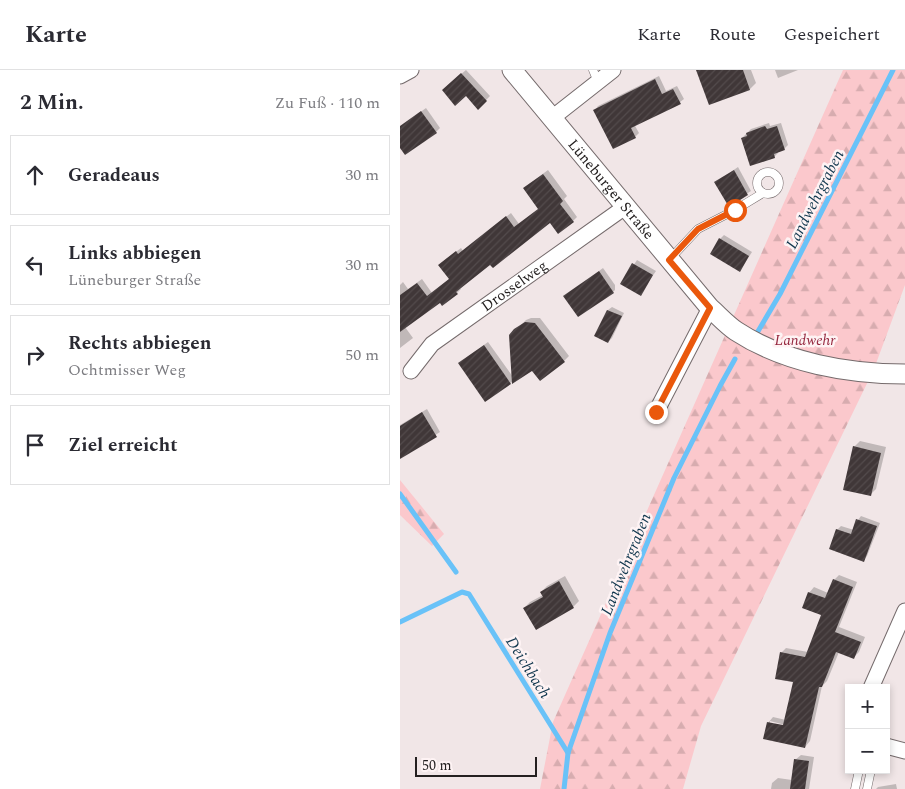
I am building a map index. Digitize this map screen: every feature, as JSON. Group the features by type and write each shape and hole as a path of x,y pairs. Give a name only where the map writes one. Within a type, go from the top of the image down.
{"street":[{"path":"400,76 411,70"},
{"name":"Lüneburger Straße","path":"512,70 710,308 735,330 765,347 796,359 881,374 905,374"},
{"path":"552,118 595,76 613,70"},
{"name":"Drosselweg","path":"411,371 432,344 625,207"},
{"path":"656,412 710,308"},
{"path":"873,684 905,612"},
{"path":"890,747 905,751"}],"lane":[{"path":"669,260 698,229 763,193"},
{"path":"855,789 858,774"},
{"path":"868,789 870,774"}],"green space":[{"name":"Landwehr","path":"843,70 905,70 905,285 874,369 701,726 683,789 540,789 553,722"},
{"path":"400,480 444,534 432,546 400,515"}],"building":[{"path":"696,70 743,70 750,90 709,105"},
{"path":"461,73 487,101 478,110 466,96 455,106 442,90"},
{"path":"655,79 662,94 673,89 681,104 631,128 636,138 613,149 593,110"},
{"path":"421,111 437,133 405,155 400,148 400,126"},
{"path":"765,126 767,129 777,126 785,150 774,154 775,158 750,166 741,138 747,136 746,133"},
{"path":"734,170 748,195 729,207 714,182"},
{"path":"543,174 563,201 560,204 574,222 558,234 550,223 493,268 490,265 456,292 458,294 442,306 440,303 400,332 400,295 417,283 427,296 449,279 438,265 456,251 458,254 506,216 514,227 538,209 523,188"},
{"path":"719,238 749,256 740,272 710,254"},
{"path":"632,263 653,275 641,296 620,284"},
{"path":"599,271 614,293 578,317 563,296"},
{"path":"607,310 622,316 608,343 594,336"},
{"path":"525,322 535,323 565,362 540,381 532,371 512,384 509,335 514,329"},
{"path":"484,345 511,384 485,402 458,363"},
{"path":"422,412 437,437 400,459 400,426"},
{"path":"853,446 881,453 871,496 843,490"},
{"path":"856,519 877,526 864,562 829,549 836,529 851,534"},
{"path":"833,579 853,587 835,632 861,642 854,659 836,652 822,687 819,687 805,748 763,739 767,722 783,725 793,682 775,679 780,652 805,657 821,615 802,608 808,592 825,598"},
{"path":"559,581 574,608 536,630 523,608 543,597 540,592"},
{"path":"794,759 809,761 805,789 790,789"}],"waterway":[{"name":"Landwehrgraben","path":"754,338 780,294 893,70"},
{"name":"Landwehrgraben","path":"564,789 568,753 610,633 674,478 735,359"},
{"name":"Deichbach","path":"400,494 456,572"},
{"name":"Deichbach","path":"400,622 462,592 469,594 568,753"}],"route":[{"path":"656,412 710,308 669,260 698,229 735,210"}]}
